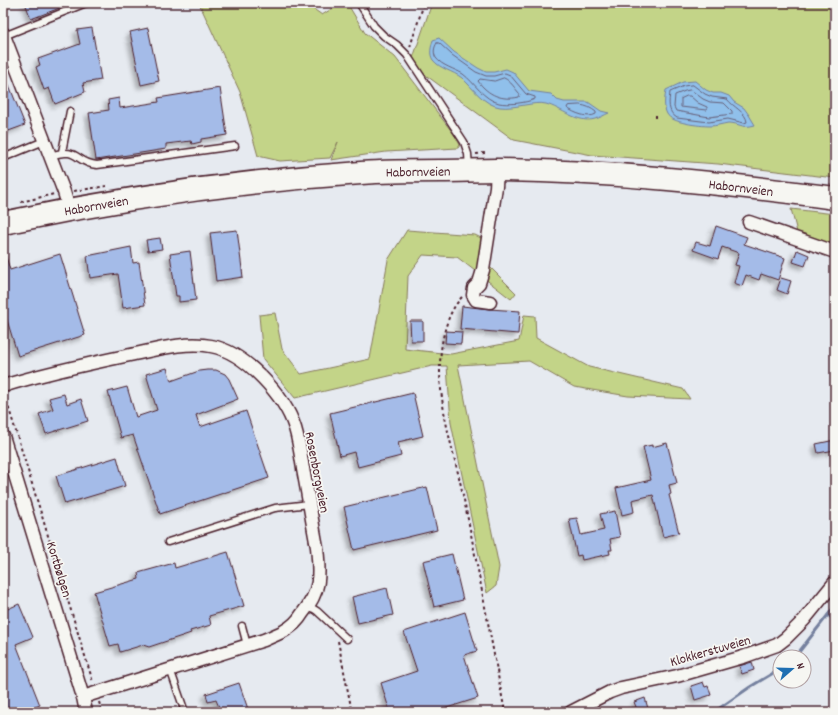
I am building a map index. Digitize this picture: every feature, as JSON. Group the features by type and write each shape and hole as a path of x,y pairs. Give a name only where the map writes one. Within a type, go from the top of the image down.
{"highway":[{"name":"Habornveien","path":"3,223 69,209 170,193 280,179 361,173 497,170 638,176 835,198"}],"street":[{"path":"4,35 44,141 56,154 69,209"},
{"path":"490,302 476,300 473,295 474,288 479,283 483,270 496,187 497,170"},
{"path":"749,222 835,252"},
{"name":"Rosenborgveien","path":"4,391 42,374 80,365 173,347 191,345 212,346 232,354 250,366 265,381 285,407 295,427 319,565 319,578 316,593 309,606 299,619 285,630 264,640 83,697"},
{"name":"Kortbølgen","path":"3,436 83,697 86,712"},
{"name":"Klokkerstuveien","path":"571,712 621,688 677,676 714,666 777,645 804,620 835,582"}],"lane":[{"path":"4,35 86,3"},
{"path":"358,3 374,26 407,55 464,142 468,154 469,170"},
{"path":"70,111 56,154 71,152 88,163 97,165 235,146"},
{"path":"3,158 44,141"},
{"path":"168,542 275,508 309,504"},
{"path":"309,606 317,611 347,639"},
{"path":"242,626 247,645"},
{"path":"170,669 185,712"}],"path":[{"path":"407,55 424,3"},
{"path":"715,3 717,7"},
{"path":"656,112 656,118"},
{"path":"474,288 466,293 455,304 443,336 440,365 442,404 478,566 505,712"},
{"path":"4,391 94,684"},
{"path":"335,628 352,712"},
{"path":"99,701 102,712"}],"green space":[{"path":"199,3 305,3 322,15 341,3 347,3 365,33 395,57 456,137 460,145 458,148 386,152 331,160 338,142 330,158 280,161 258,156 240,92"},
{"path":"432,3 835,3 835,178 718,164 592,155 514,140 420,71 413,58"},
{"path":"791,209 835,214 835,247 797,232"},
{"path":"407,230 475,235 491,243 489,266 516,293 511,299 457,257 423,255 408,276 405,349 451,354 519,341 524,315 535,316 536,338 589,367 683,389 690,399 628,396 574,387 529,361 458,365 499,567 496,586 487,593 451,423 447,366 432,366 295,398 263,359 259,315 275,313 282,349 301,374 370,359 388,260"}],"water":[{"path":"439,38 454,52 486,72 506,69 513,72 529,91 551,94 557,100 564,102 588,102 601,111 609,113 597,119 589,120 576,118 552,106 541,103 512,107 494,106 479,96 462,78 439,66 433,60 431,53 432,43 433,40"},
{"path":"695,81 706,90 729,96 734,102 744,108 755,125 743,126 728,123 712,126 674,120 667,114 665,108 666,90 683,82"}],"building":[{"path":"25,3 70,3 70,4 31,19"},
{"path":"92,28 101,80 83,83 85,92 55,104 49,88 44,90 36,67 40,65 38,59 80,44 77,30"},
{"path":"148,28 159,81 141,85 130,32"},
{"path":"3,70 25,125 3,133"},
{"path":"220,88 227,135 201,139 201,142 192,144 191,141 166,144 166,149 96,160 89,113 109,110 108,100 119,98 120,108 159,102 158,98"},
{"path":"716,226 747,237 744,244 785,258 778,280 761,274 759,280 746,275 742,286 734,283 739,266 735,265 739,253 722,247 718,259 693,250 696,242 710,246"},
{"path":"237,230 243,277 216,281 210,233"},
{"path":"160,238 162,249 148,251 146,240"},
{"path":"131,247 133,263 139,262 145,305 123,308 118,274 90,278 87,256"},
{"path":"797,250 809,255 805,266 793,262"},
{"path":"190,251 196,300 179,302 179,296 176,296 170,254"},
{"path":"5,253 10,270 60,254 85,335 18,356 3,307 3,254"},
{"path":"781,278 791,281 787,294 777,290"},
{"path":"462,306 520,311 518,334 460,329"},
{"path":"410,321 423,321 423,341 411,341"},
{"path":"446,331 462,332 461,344 445,343"},
{"path":"167,368 171,381 199,371 216,370 225,374 229,379 238,399 196,415 200,427 246,411 269,478 160,514 133,435 121,438 108,392 127,387 136,417 157,410 146,374"},
{"path":"413,393 423,436 398,442 401,456 358,467 354,452 340,456 330,413"},
{"path":"64,394 67,404 81,399 88,421 46,434 39,414 53,409 49,398"},
{"path":"835,440 835,450 818,453 816,444"},
{"path":"667,443 677,483 669,485 671,494 669,495 679,533 663,537 653,495 632,500 634,512 622,515 616,488 651,480 643,447 652,445 652,447"},
{"path":"117,457 125,486 65,504 56,476"},
{"path":"427,487 437,530 354,550 344,507"},
{"path":"615,511 620,537 610,539 612,550 609,550 610,554 582,560 581,555 577,556 569,519 577,518 581,535 604,530 600,514"},
{"path":"228,552 244,606 209,616 211,625 190,631 191,633 149,647 143,645 120,652 118,644 110,646 94,592 139,579 138,573 174,563 175,568"},
{"path":"452,554 463,600 434,607 423,561"},
{"path":"387,588 393,615 358,623 352,597"},
{"path":"19,604 33,637 16,644 40,705 23,712 3,712 3,611"},
{"path":"465,612 477,651 464,655 478,698 434,712 390,712 381,683 417,671 404,632"},
{"path":"752,662 754,670 742,674 739,666"},
{"path":"703,682 705,687 708,686 711,695 695,700 691,686"},
{"path":"239,683 249,712 221,712 216,700 208,702 206,694"},
{"path":"645,698 649,712 638,712 634,702"}],"waterway":[{"path":"801,649 835,606"},
{"path":"828,615 835,620"},
{"path":"714,712 772,674"}]}
